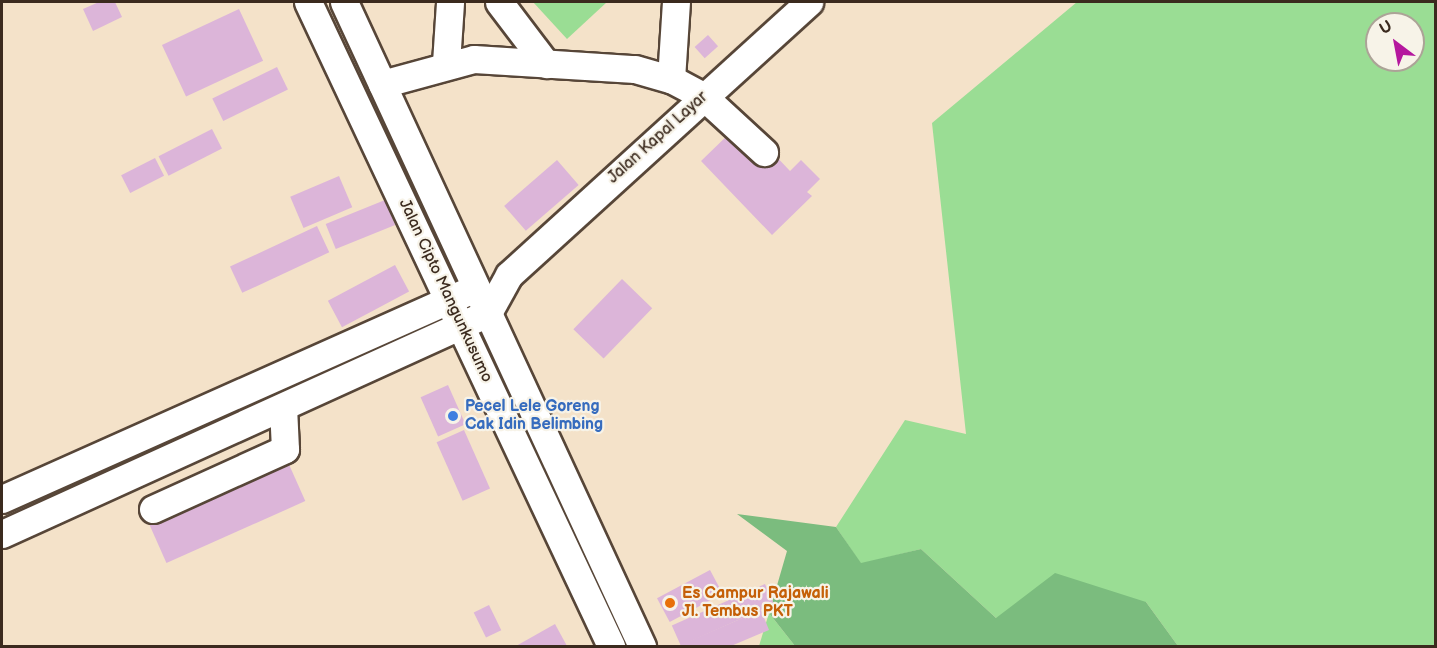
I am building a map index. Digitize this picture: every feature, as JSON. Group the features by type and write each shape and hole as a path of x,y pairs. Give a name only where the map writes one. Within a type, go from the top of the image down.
{"street":[{"name":"Jalan Cipto Mangunkusumo","path":"309,2 611,646"},
{"name":"Jalan Cipto Mangunkusumo","path":"344,2 642,646"},
{"path":"446,63 450,2"},
{"path":"499,2 546,64"},
{"path":"671,78 676,2"},
{"name":"Jalan Kapal Layar","path":"509,275 703,96 809,2"},
{"path":"382,84 446,63 546,64 635,69 671,78 703,96 764,152"},
{"path":"2,499 475,287 509,275"},
{"path":"2,534 462,327 488,313 509,275"},
{"path":"153,509 285,449 283,407"},
{"path":"180,421 193,447"}],"green space":[{"path":"533,2 607,2 567,39"},
{"path":"1077,2 1435,2 1435,646 1178,646 1146,602 996,618 921,549 861,564 836,527 905,420 966,434 932,123"},
{"path":"737,514 836,527 861,563 921,549 996,618 1055,573 1146,602 1178,646 795,646 769,613 787,551"},
{"path":"769,613 795,646 759,646"}],"building":[{"path":"99,2 115,2 122,17 93,31 83,9"},
{"path":"239,9 263,61 186,97 162,45"},
{"path":"708,35 718,46 705,58 695,47"},
{"path":"277,67 288,89 223,121 212,99"},
{"path":"212,129 222,149 169,176 159,156"},
{"path":"732,131 772,152 790,171 801,160 820,179 807,192 812,196 772,235 701,161"},
{"path":"155,158 164,176 130,193 121,175"},
{"path":"557,160 579,185 526,231 504,206"},
{"path":"339,176 352,207 303,228 290,197"},
{"path":"385,200 395,225 336,249 326,224"},
{"path":"317,226 329,252 242,293 230,267"},
{"path":"395,265 409,291 342,327 328,301"},
{"path":"622,279 652,308 604,359 573,329"},
{"path":"448,385 465,424 438,436 421,397"},
{"path":"464,430 490,488 463,501 437,442"},
{"path":"287,460 305,501 166,563 148,522"},
{"path":"710,570 723,594 670,622 657,598"},
{"path":"765,584 774,604 681,646 672,625"},
{"path":"489,605 501,630 486,638 474,612"},
{"path":"761,610 769,630 731,646 678,646"},
{"path":"555,624 567,646 516,646"}],"place":[{"name":"Pecel Lele Goreng Cak Idin Belimbing","path":"453,416"},
{"name":"Es Campur Rajawali Jl. Tembus PKT","path":"670,603"}]}
